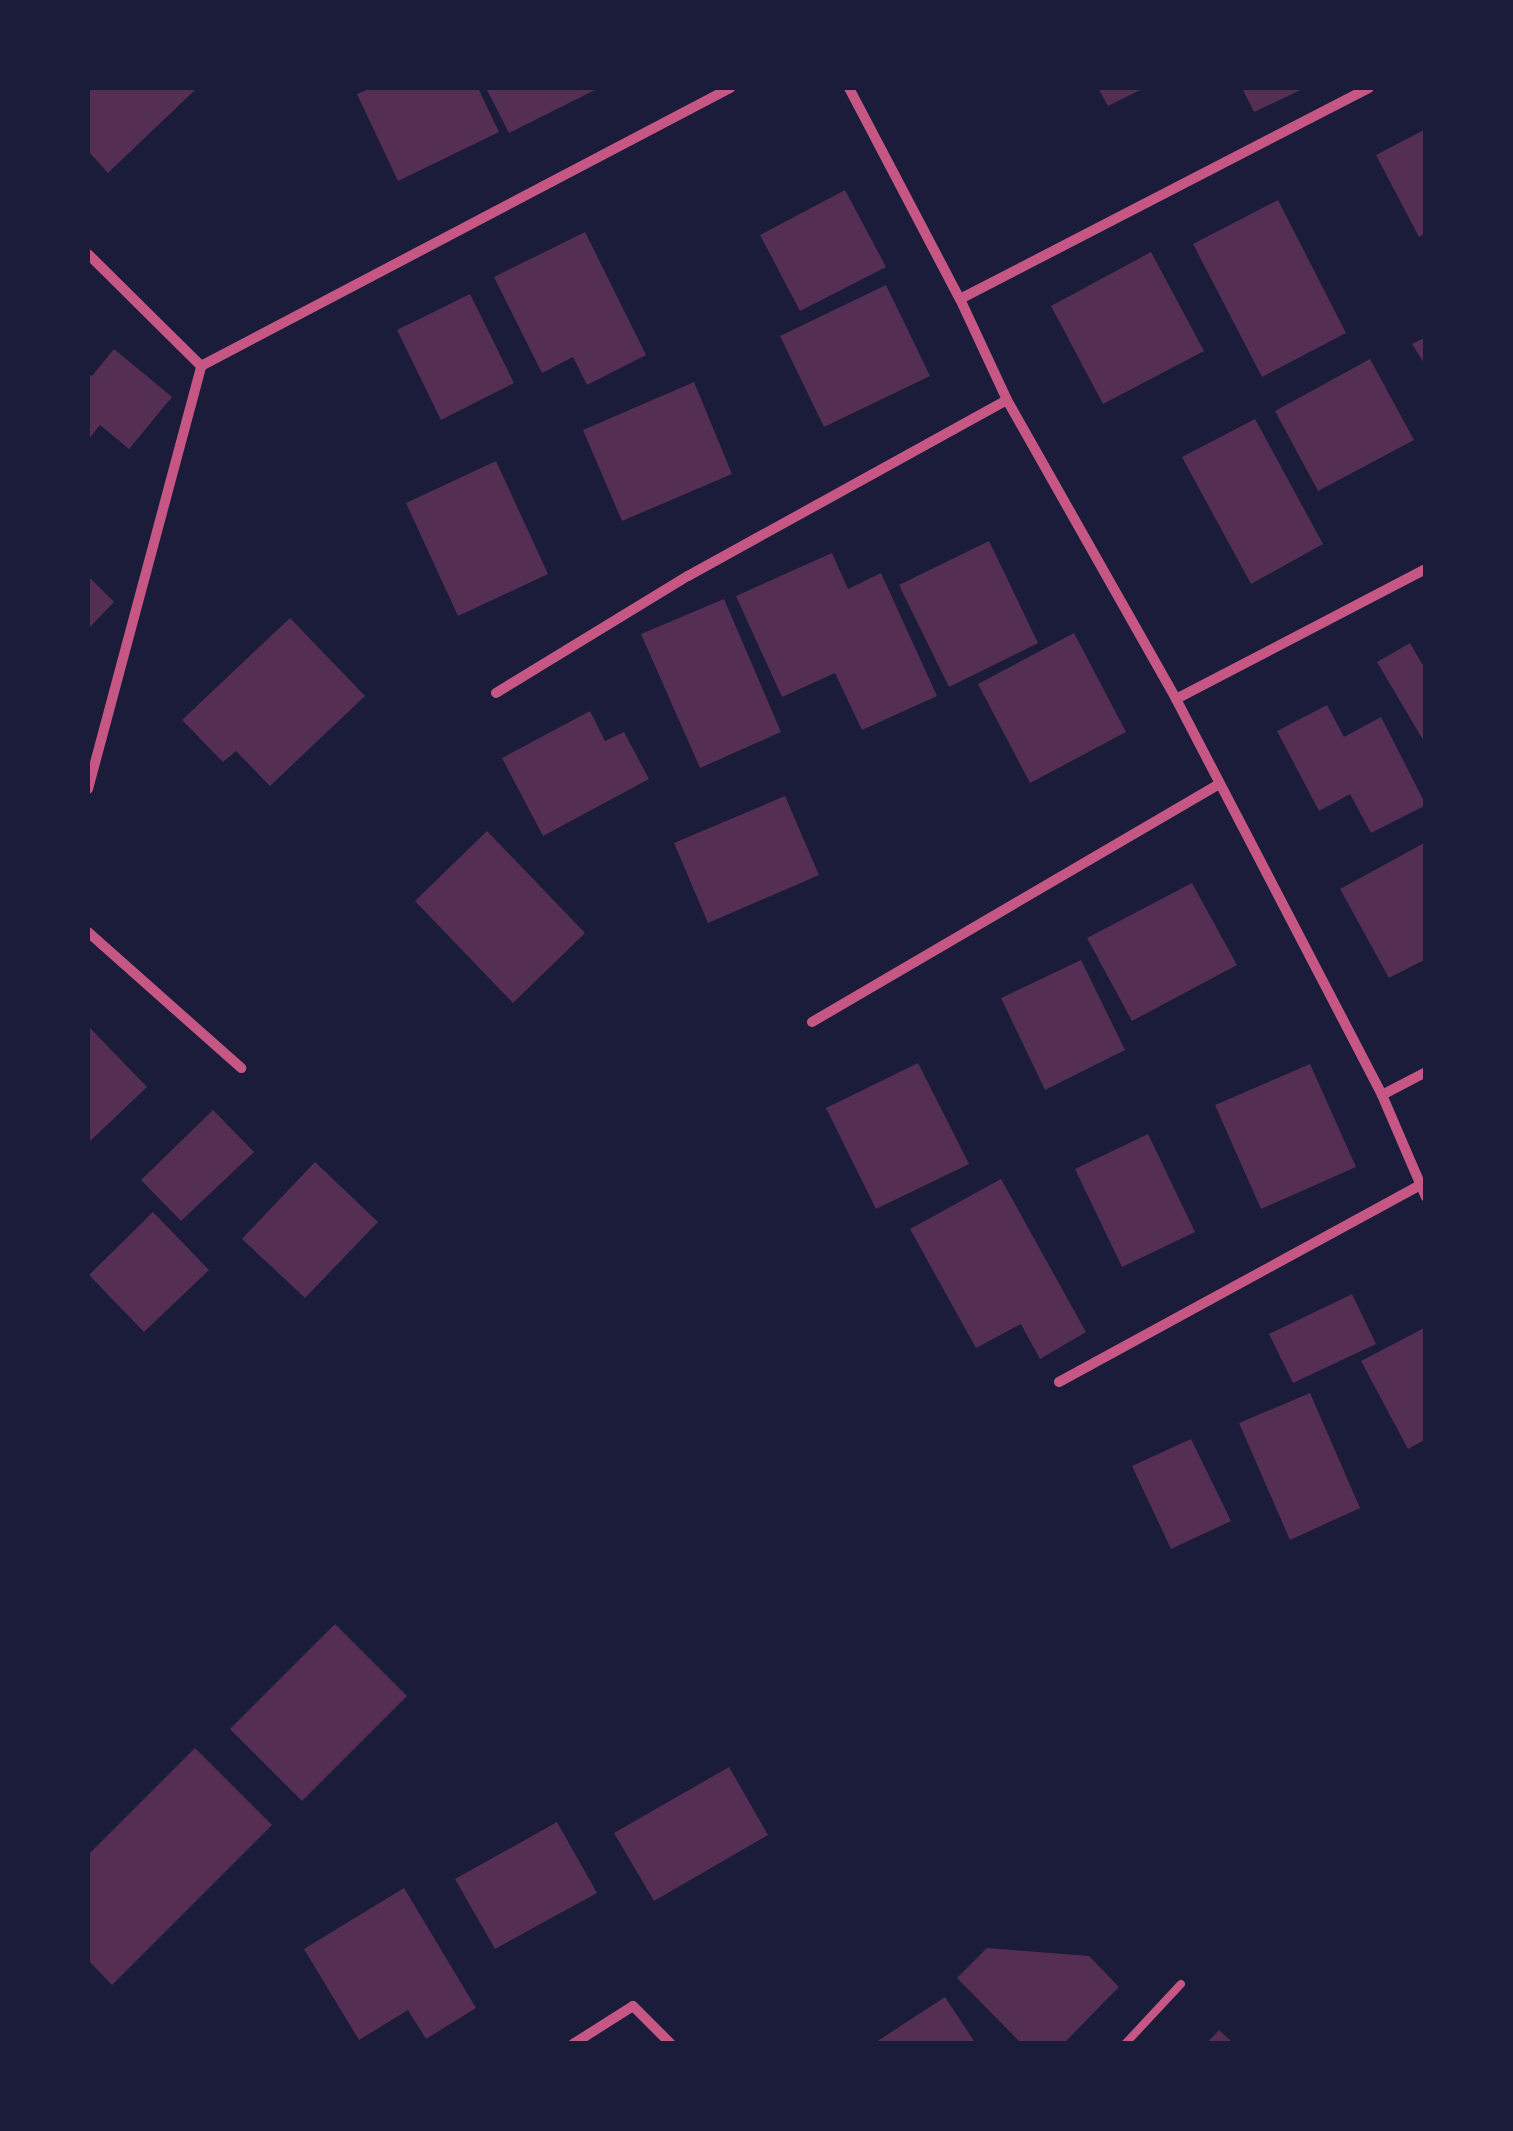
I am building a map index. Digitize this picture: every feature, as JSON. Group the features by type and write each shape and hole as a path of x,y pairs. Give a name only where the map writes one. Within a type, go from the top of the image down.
{"street":[{"path":"88,789 201,366 730,88"},
{"path":"849,88 960,299 1007,400 1176,699 1382,1095 1426,1197"},
{"path":"960,299 1369,88"},
{"path":"88,254 201,366"},
{"path":"496,693 688,576 1007,400"},
{"path":"1176,699 1426,569"},
{"path":"812,1022 1218,785"},
{"path":"88,932 241,1068"},
{"path":"1382,1095 1426,1072"},
{"path":"1059,1382 1420,1185"},
{"path":"573,2044 633,2006 671,2044"}],"lane":[{"path":"1125,2044 1180,1984"}],"building":[{"path":"88,88 197,88 108,173 88,151"},
{"path":"371,88 478,88 499,132 398,181 357,94"},
{"path":"486,88 599,88 509,133"},
{"path":"1098,88 1144,88 1108,106"},
{"path":"1242,88 1305,88 1254,112"},
{"path":"1426,129 1426,233 1419,237 1376,155"},
{"path":"845,190 886,267 800,311 760,235"},
{"path":"1278,200 1346,333 1262,377 1193,244"},
{"path":"585,232 646,355 587,385 573,357 542,373 494,277"},
{"path":"1151,252 1204,351 1103,404 1051,306"},
{"path":"886,285 930,376 824,427 780,336"},
{"path":"470,294 514,383 441,420 397,330"},
{"path":"1426,337 1426,366 1412,344"},
{"path":"114,349 172,397 129,449 100,425 88,440 88,373 92,376"},
{"path":"1370,359 1414,440 1318,491 1275,411"},
{"path":"694,382 732,474 622,521 583,430"},
{"path":"1255,419 1323,544 1251,584 1182,457"},
{"path":"496,461 548,574 458,616 406,503"},
{"path":"989,541 1038,643 949,687 899,585"},
{"path":"832,553 848,589 881,573 937,696 862,730 835,673 782,697 736,596"},
{"path":"88,576 114,602 88,629"},
{"path":"724,599 781,732 700,768 641,634"},
{"path":"290,618 365,696 270,786 236,751 223,762 182,720"},
{"path":"1074,633 1126,732 1030,783 978,684"},
{"path":"1410,643 1422,664 1426,662 1426,745 1377,662"},
{"path":"1327,705 1344,737 1381,717 1426,805 1371,833 1350,794 1319,811 1277,731"},
{"path":"590,711 605,741 624,732 649,779 543,836 502,758"},
{"path":"785,796 819,875 708,923 674,843"},
{"path":"487,831 585,933 513,1003 415,901"},
{"path":"1426,842 1426,959 1389,978 1340,889"},
{"path":"1192,883 1237,965 1132,1021 1087,938"},
{"path":"1081,960 1125,1050 1045,1090 1001,998"},
{"path":"88,1026 147,1087 88,1143"},
{"path":"918,1063 969,1164 876,1209 826,1108"},
{"path":"1310,1064 1356,1167 1261,1209 1215,1105"},
{"path":"213,1110 254,1152 181,1221 141,1180"},
{"path":"1148,1134 1195,1232 1122,1267 1075,1169"},
{"path":"315,1162 378,1222 305,1298 242,1239"},
{"path":"1001,1179 1086,1332 1040,1359 1021,1324 976,1348 910,1229"},
{"path":"153,1212 209,1270 144,1332 89,1275"},
{"path":"1352,1294 1376,1344 1293,1383 1269,1334"},
{"path":"1426,1327 1426,1439 1408,1449 1361,1361"},
{"path":"1310,1393 1360,1508 1290,1540 1239,1423"},
{"path":"1191,1439 1231,1521 1171,1549 1132,1466"},
{"path":"335,1624 407,1696 302,1801 230,1729"},
{"path":"195,1748 272,1825 112,1985 88,1960 88,1855"},
{"path":"729,1767 768,1835 654,1901 614,1833"},
{"path":"557,1822 597,1893 495,1949 455,1879"},
{"path":"404,1888 476,2008 426,2039 408,2010 359,2040 304,1949"},
{"path":"987,1948 1089,1956 1119,1987 1063,2044 1022,2044 957,1978"},
{"path":"945,1997 976,2044 873,2044"},
{"path":"1219,2030 1234,2044 1206,2044"}]}
